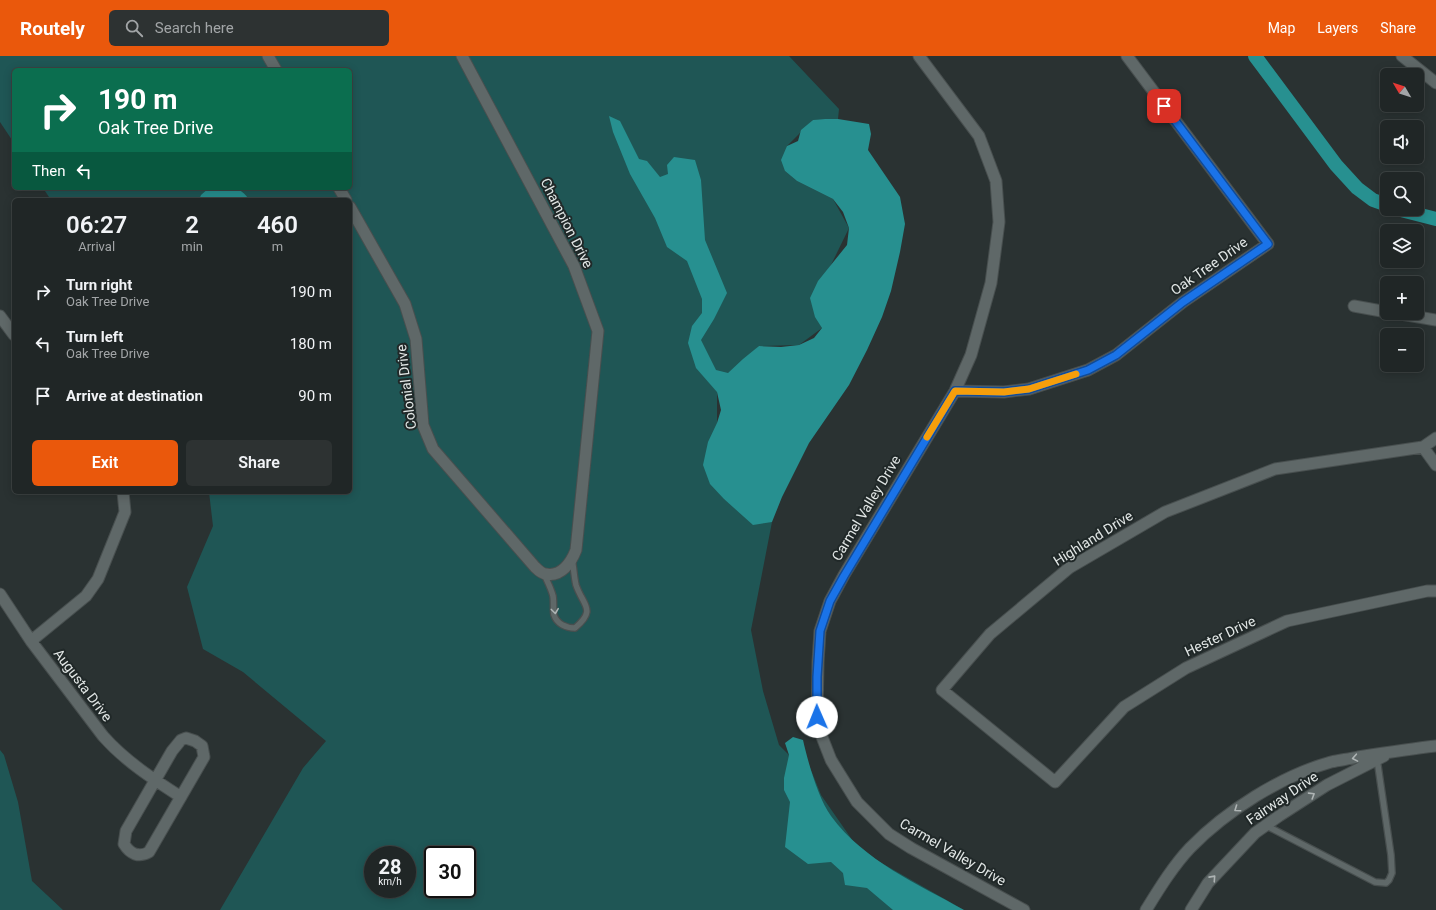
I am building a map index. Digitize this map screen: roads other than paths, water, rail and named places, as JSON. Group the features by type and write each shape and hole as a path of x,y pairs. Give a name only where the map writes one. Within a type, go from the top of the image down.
{"street":[{"path":"268,56 275,68"},
{"name":"Champion Drive","path":"462,56 574,266 598,331 576,550 572,560"},
{"name":"Carmel Valley Drive","path":"919,56 979,136 996,181 999,222 991,283 971,355 955,391 830,601 820,631 817,677 817,717 822,738 831,760 843,781 857,802 889,834 911,848 1024,910"},
{"name":"Oak Tree Drive","path":"955,391 1004,392 1029,389 1088,370 1116,355 1183,302 1268,244 1126,56"},
{"path":"1402,56 1436,83"},
{"name":"Colonial Drive","path":"352,211 405,304 416,339 423,425 433,450 535,568 549,574"},
{"path":"1354,306 1380,311"},
{"path":"0,316 12,332"},
{"path":"1424,318 1436,320"},
{"name":"Highland Drive","path":"1055,782 942,690 990,634 1069,568 1164,512 1274,469 1423,447 1436,438"},
{"path":"1423,447 1436,465"},
{"path":"31,641 86,596 98,579 125,512 123,494"},
{"path":"549,574 565,568 572,560"},
{"name":"Hester Drive","path":"1055,782 1124,707 1186,668 1287,621 1427,591 1436,591"},
{"name":"Augusta Drive","path":"0,594 31,641 103,736 116,750 155,780 181,797"},
{"path":"186,738 195,741 202,746 204,757 181,797 149,852 144,855 138,855 127,849 124,844 126,831 176,744 186,738"},
{"name":"Fairway Drive","path":"1191,910 1208,883 1255,833 1265,825 1327,785 1376,757 1393,751 1436,746"},
{"name":"Fairway Drive","path":"1146,910 1161,886 1190,848 1226,817 1257,795 1290,778 1332,762 1376,757"}],"lane":[{"path":"549,574 554,604 554,615 566,628 575,628 582,621 587,612 586,604 576,584 572,560"},
{"path":"1265,825 1376,882 1386,883 1392,873 1392,855 1376,757"}],"waterway":[{"path":"1255,56 1336,165 1357,188 1373,200 1380,202"},
{"path":"1424,216 1436,219"}]}
